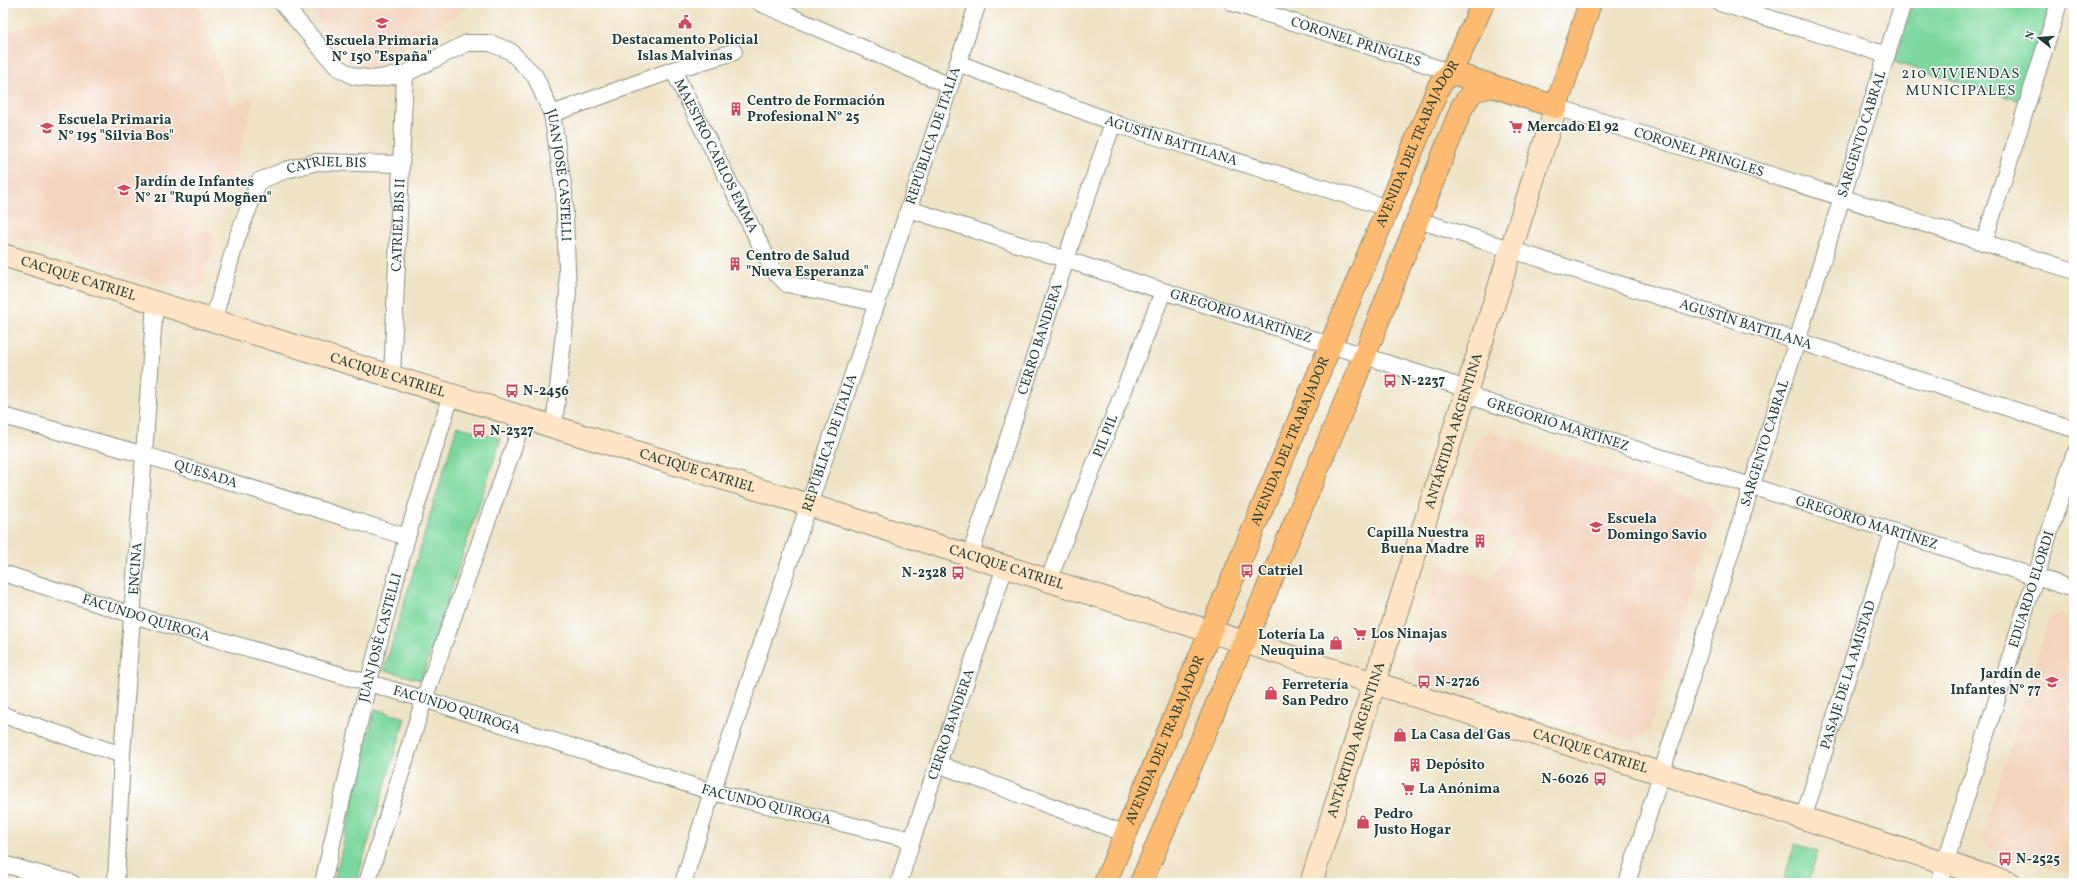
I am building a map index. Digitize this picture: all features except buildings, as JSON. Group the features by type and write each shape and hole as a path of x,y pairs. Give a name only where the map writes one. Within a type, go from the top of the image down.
{"main road":[{"name":"AVENIDA DEL TRABAJADOR","path":"1106,883 1329,346 1439,86 1450,72 1467,41 1483,3"},
{"name":"ANTÁRTIDA ARGENTINA","path":"1556,107 1590,3"},
{"name":"CORONEL PRINGLES","path":"1450,72 1556,107"},
{"name":"AVENIDA DEL TRABAJADOR","path":"1141,883 1364,357 1465,102 1473,91 1492,86"}],"street":[{"path":"282,3 338,67 353,76 373,79 405,74"},
{"path":"760,3 950,86"},
{"name":"REPÚBLICA DE ITALIA","path":"683,883 712,792 978,3"},
{"name":"CORONEL PRINGLES","path":"1233,3 1450,72"},
{"path":"1720,3 1746,7 1887,55"},
{"name":"SARGENTO CABRAL","path":"1627,883 1903,3"},
{"path":"1984,242 2059,3"},
{"name":"JUAN JOSÉ CASTELLI","path":"405,74 467,43 490,43 510,51 535,76 552,114 564,192 568,292 554,428"},
{"path":"552,114 673,70 734,52"},
{"name":"AGUSTÍN BATTILANA","path":"958,63 1113,123 1388,208"},
{"name":"MAESTRO CARLOS EMMA","path":"673,70 773,270 787,284 877,303"},
{"name":"CATRIEL BIS II","path":"392,377 405,74"},
{"name":"CORONEL PRINGLES","path":"1556,107 2074,271"},
{"name":"ANTÁRTIDA ARGENTINA","path":"1311,883 1556,107"},
{"name":"CERRO BANDERA","path":"970,556 1065,260 1113,123"},
{"name":"CATRIEL BIS","path":"213,321 237,238 259,181 286,170 317,162 401,164"},
{"name":"GREGORIO MARTÍNEZ","path":"909,209 1329,346 1467,389 1477,398 1484,401 2074,589"},
{"name":"AGUSTÍN BATTILANA","path":"1418,220 2074,430"},
{"name":"CACIQUE CATRIEL","path":"3,255 554,428 809,505 1803,818 1942,873 2009,883"},
{"name":"PIL PIL","path":"1048,581 1163,292"},
{"name":"ENCINA","path":"116,883 122,755 155,303"},
{"name":"JUAN JOSÉ CASTELLI","path":"323,883 368,684 406,537 451,395"},
{"name":"QUESADA","path":"3,416 145,454 406,537"},
{"path":"367,883 424,699 524,418"},
{"name":"EDUARDO ELORDI","path":"1942,873 2074,455"},
{"name":"PASAJE DE LA AMISTAD","path":"1803,818 1893,532"},
{"name":"CERRO BANDERA","path":"899,883 912,840 1005,567"},
{"name":"FACUNDO QUIROGA","path":"3,573 133,615 424,699 712,792 912,840"},
{"path":"3,715 122,755"},
{"path":"938,764 1126,834"},
{"path":"3,864 72,883"}],"shaded area":[{"path":"95,3 198,3 231,105 254,98 230,186 185,201 195,234 211,230 215,244 202,285 189,291 3,234 3,33"},
{"name":"Escuela Primaria N° 150 \"España\"","path":"307,3 472,4 366,72 356,68"},
{"path":"1491,432 1709,503 1716,517 1649,731 1632,740 1417,673 1409,660 1439,564 1489,579 1510,553 1515,538 1453,518 1478,438"},
{"path":"2061,612 2074,616 2074,874 1987,848 1982,838 2049,617"}],"green space":[{"path":"1913,3 2051,3 2020,101 1894,62"},
{"path":"457,426 501,439 421,680 384,670"},
{"path":"375,709 405,718 356,883 334,883"},
{"path":"1795,844 1818,851 1808,883 1783,883"}],"place":[{"name":"Destacamento Policial Islas Malvinas","path":"685,22"},
{"name":"Escuela Primaria N° 150 \"España\"","path":"382,23"},
{"name":"Centro de Formación Profesional N° 25","path":"736,109"},
{"name":"Mercado El 92","path":"1516,127"},
{"name":"Escuela Primaria N° 195 \"Silvia Bos\"","path":"47,128"},
{"name":"Jardín de Infantes N° 21 \"Rupú Mogñen\"","path":"124,190"},
{"name":"Centro de Salud \"Nueva Esperanza\"","path":"735,264"},
{"name":"N-2237","path":"1390,381"},
{"name":"N-2456","path":"512,391"},
{"name":"N-2327","path":"479,431"},
{"name":"Escuela Domingo Savio","path":"1596,527"},
{"name":"Capilla Nuestra Buena Madre","path":"1480,541"},
{"name":"Catriel","path":"1247,571"},
{"name":"N-2328","path":"958,573"},
{"name":"Los Ninajas","path":"1360,634"},
{"name":"Lotería La Neuquina","path":"1336,643"},
{"name":"N-2726","path":"1424,682"},
{"name":"Jardín de Infantes N° 77","path":"2052,682"},
{"name":"Ferretería San Pedro","path":"1271,693"},
{"name":"La Casa del Gas","path":"1400,735"},
{"name":"Depósito","path":"1415,765"},
{"name":"N-6026","path":"1600,779"},
{"name":"La Anónima","path":"1408,789"},
{"name":"Pedro Justo Hogar","path":"1363,822"},
{"name":"N-2525","path":"2005,859"}],"district":[{"name":"210 VIVIENDAS MUNICIPALES","path":"1961,82"}]}
